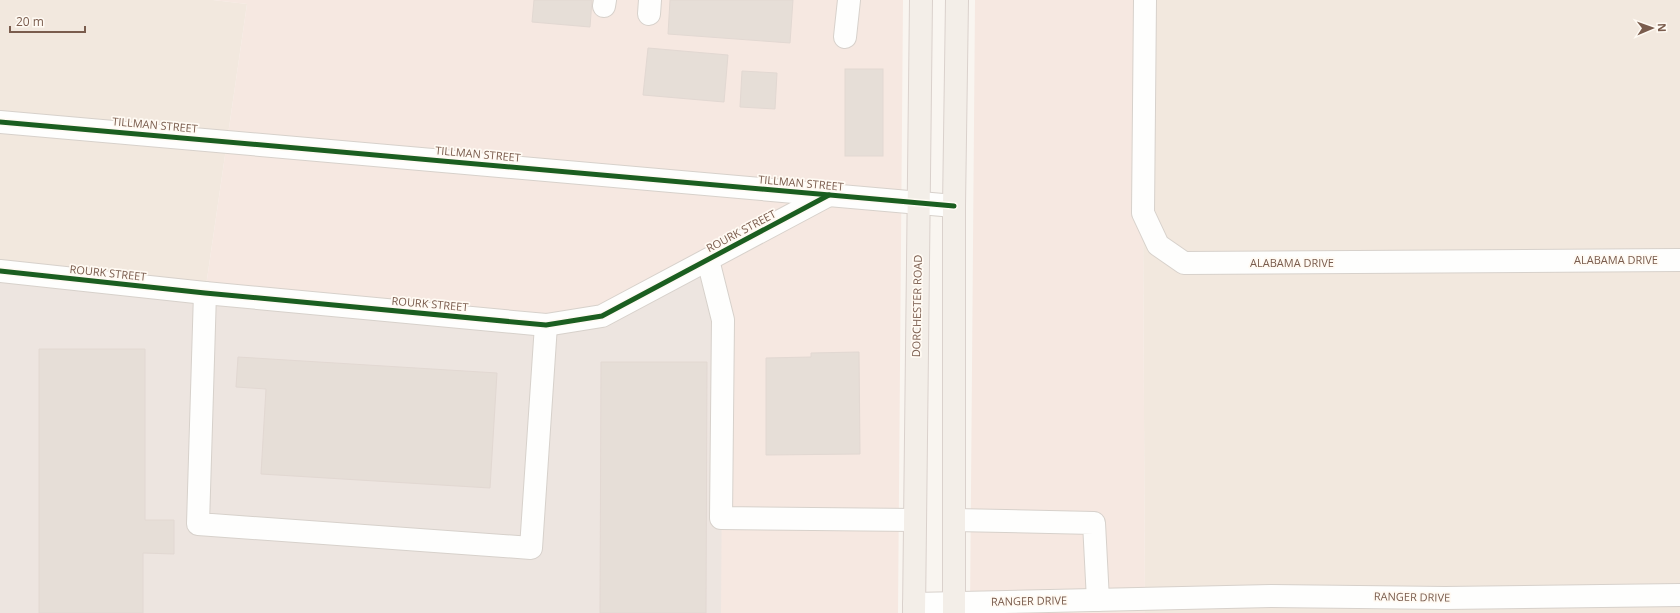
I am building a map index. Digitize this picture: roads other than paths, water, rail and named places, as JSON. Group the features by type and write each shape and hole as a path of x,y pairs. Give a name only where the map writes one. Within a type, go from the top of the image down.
{"main road":[{"name":"DORCHESTER ROAD","path":"914,609 921,0"},
{"path":"954,608 954,206 957,0"}],"street":[{"path":"845,37 849,0"},
{"name":"ALABAMA DRIVE","path":"1145,0 1143,213 1158,245 1184,263 1680,260"},
{"name":"TILLMAN STREET","path":"0,122 954,206"},
{"name":"ROURK STREET","path":"0,271 205,293 546,325 602,316 830,195"},
{"path":"708,260 723,320 721,518 915,520"},
{"path":"205,293 198,524 531,548 546,325"},
{"path":"954,520 1094,522 1098,600"},
{"name":"RANGER DRIVE","path":"914,609 1013,607 1098,600 1145,606 1271,596 1444,605 1680,595"}]}
